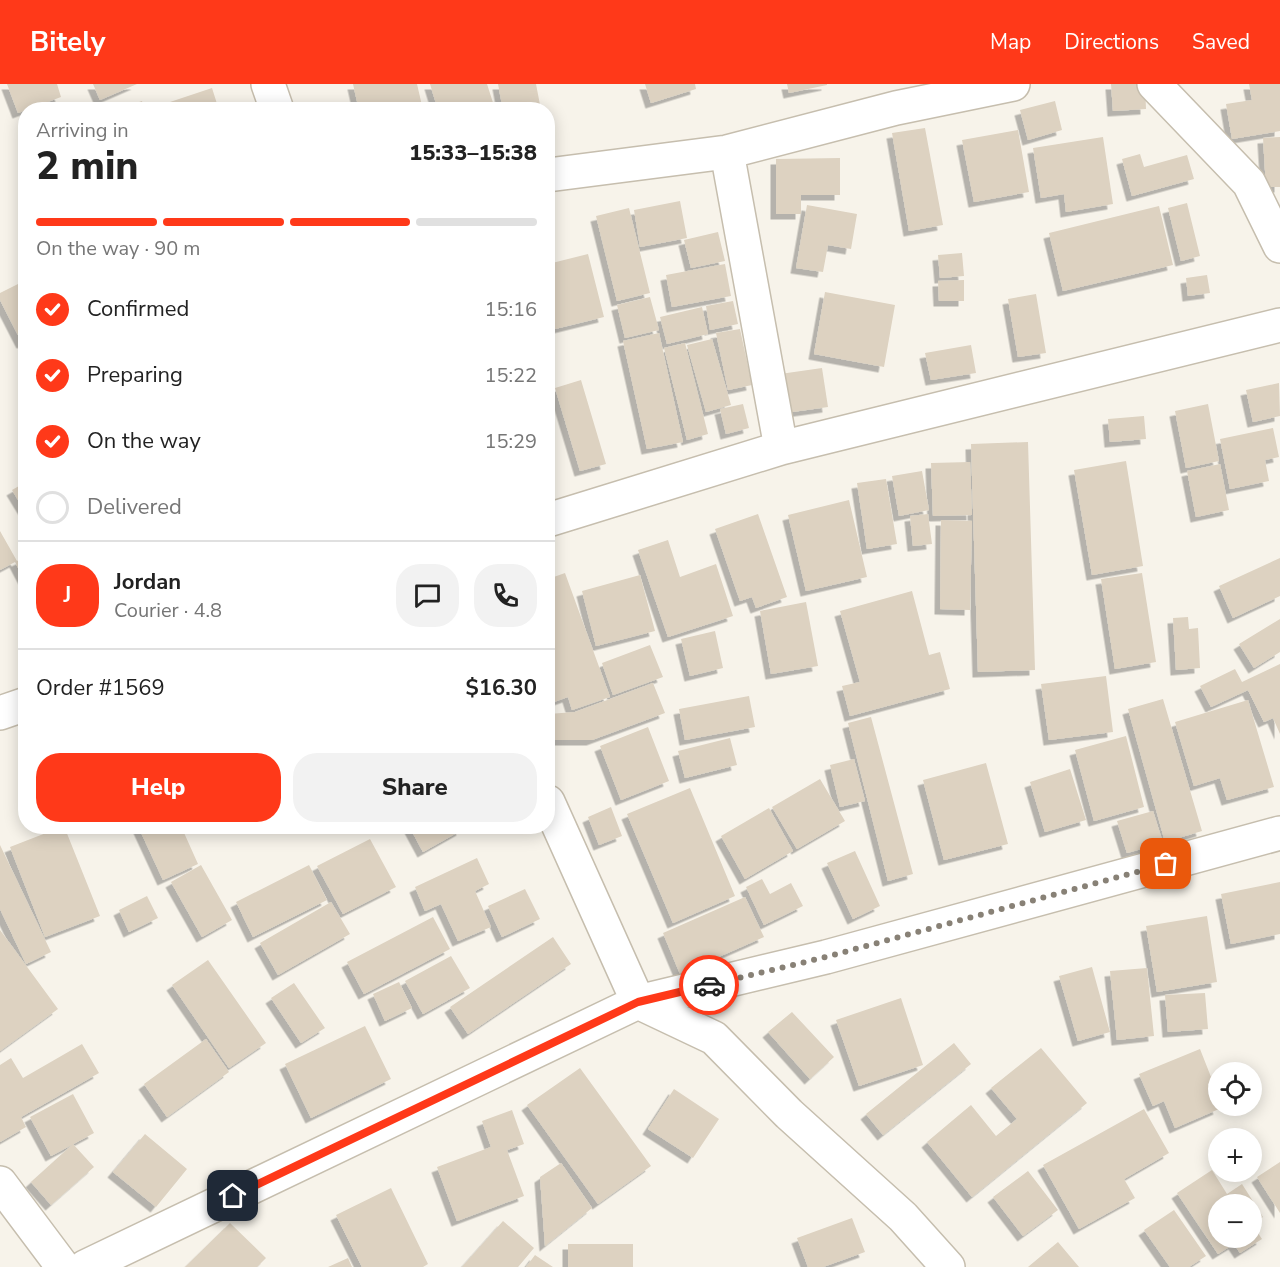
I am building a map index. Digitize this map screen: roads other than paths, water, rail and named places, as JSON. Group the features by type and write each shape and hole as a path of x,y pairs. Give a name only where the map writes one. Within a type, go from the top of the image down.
{"street":[{"path":"268,84 274,102"},
{"path":"555,174 727,152 896,108 1013,84"},
{"path":"1154,84 1249,183 1280,246"},
{"path":"727,152 781,448"},
{"path":"555,518 781,448 1280,325"},
{"path":"0,713 18,707"},
{"path":"555,818 638,1002 714,1038 789,1114 903,1217 948,1267"},
{"path":"84,1267 638,1002 826,957 1280,833"},
{"path":"0,1183 63,1267"}]}
